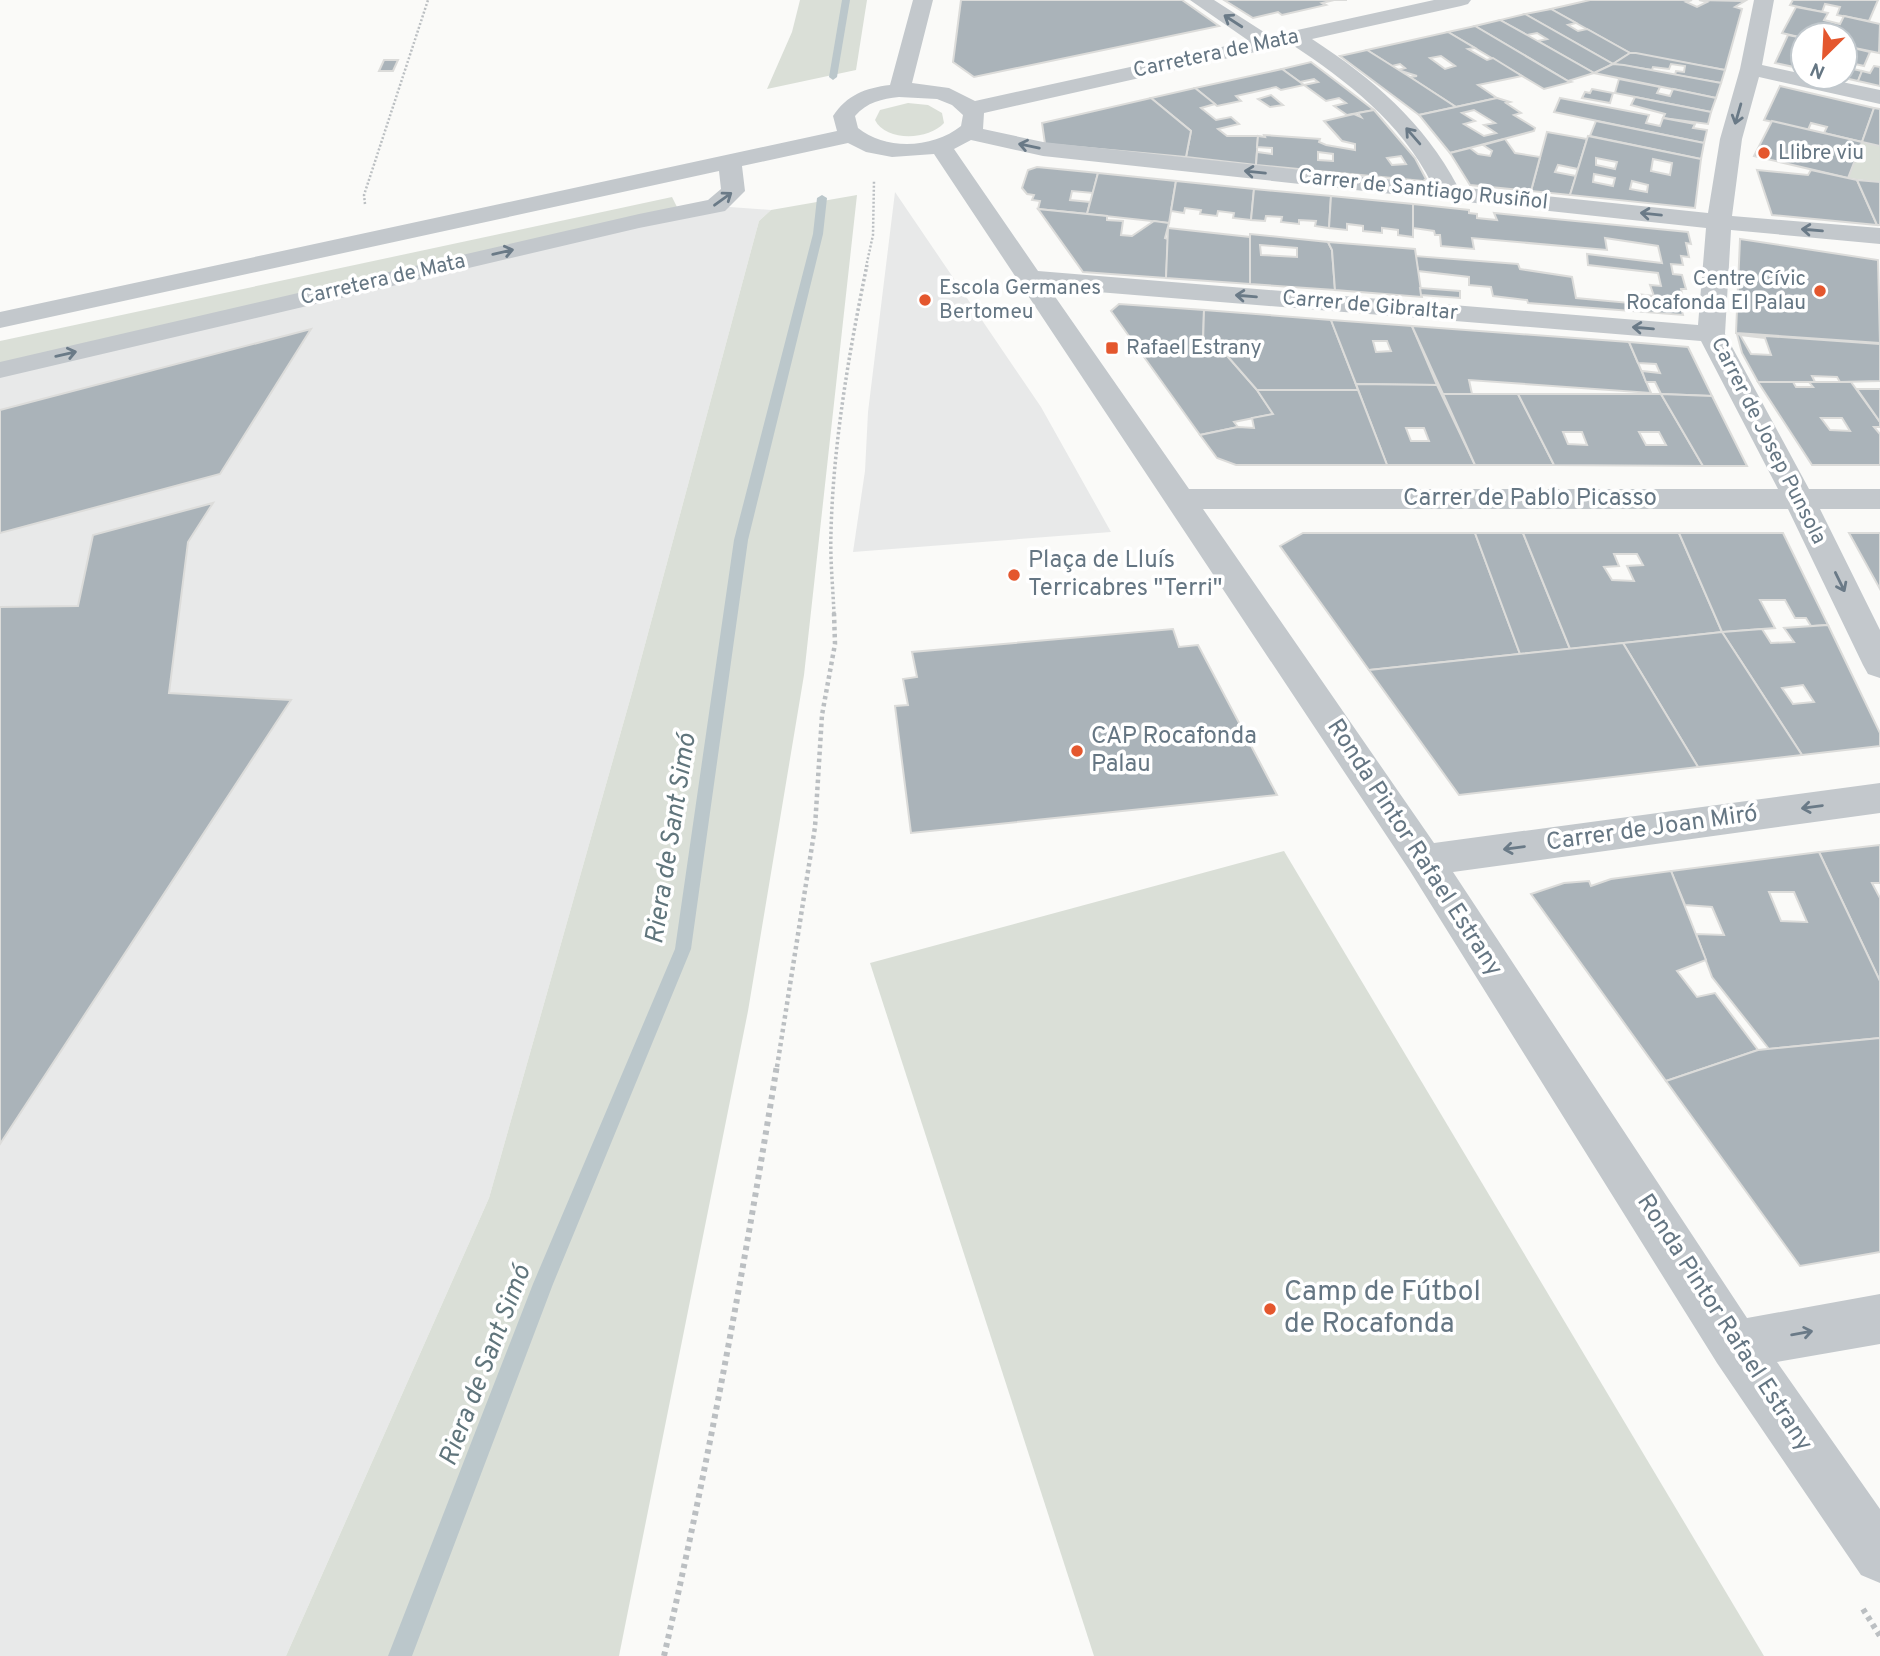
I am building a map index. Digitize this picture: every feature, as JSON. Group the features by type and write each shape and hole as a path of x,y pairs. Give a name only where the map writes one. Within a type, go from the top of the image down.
{"street":[{"path":"899,90 923,0"},
{"path":"1200,0 1266,43"},
{"name":"Carretera de Mata","path":"960,129 1266,43 1461,0"},
{"name":"Carrer de Josep Punsola","path":"1764,0 1751,69 1731,139 1719,222 1711,334 1799,499 1880,665"},
{"path":"1294,37 1344,69 1388,107 1424,148 1449,193"},
{"path":"1751,69 1880,97"},
{"path":"899,90 945,94 964,102 960,129 905,150 863,140 847,130 844,116 847,110 866,97 899,90"},
{"name":"Carrer de Santiago Rusiñol","path":"960,129 1043,149 1719,222 1880,236"},
{"name":"Ronda Pintor Rafael Estrany","path":"960,129 1029,278 1424,860 1735,1345 1880,1556"},
{"name":"Carretera de Mata","path":"0,320 730,162 863,140"},
{"name":"Carretera de Mata","path":"0,370 639,221 716,206 733,191 730,162"},
{"name":"Carrer de Gibraltar","path":"1029,278 1711,334"},
{"name":"Carrer de Pablo Picasso","path":"1181,499 1880,499"},
{"name":"Carrer de Joan Miró","path":"1424,860 1880,798"},
{"path":"1735,1345 1880,1319"}],"path":[{"path":"371,240 364,195 428,0"},
{"path":"664,1656 694,1527 748,1245 815,827 822,715 835,644 831,533 849,351 873,235 863,140"}],"shaded area":[{"path":"800,0 867,0 856,70 767,89 792,32"},
{"path":"908,103 928,105 942,113 944,123 928,133 908,136 888,132 875,120 880,110"},
{"path":"1862,142 1880,146 1880,182 1848,178"},
{"name":"Escola Germanes Bertomeu","path":"895,192 1041,407 1111,532 853,552 865,471 868,412"},
{"path":"857,195 804,675 748,1011 619,1656 286,1656 489,1198 633,689 759,221 771,210"},
{"path":"672,197 677,207 0,363 0,341"},
{"path":"716,206 771,210 759,221 633,689 489,1198 286,1656 0,1656 0,370"},
{"name":"Camp de Fútbol de Rocafonda","path":"1284,851 1764,1656 1094,1656 870,963"}],"building":[{"path":"961,0 1182,0 1219,26 974,77 953,62"},
{"path":"1224,0 1334,0 1322,3 1326,5 1282,15 1278,12 1253,18"},
{"path":"1590,0 1692,0 1686,2 1697,7 1707,2 1699,0 1745,1 1735,7 1742,9 1725,70 1630,53 1551,9"},
{"path":"1793,0 1878,0 1869,21 1837,15 1840,7 1825,4 1822,12 1790,5"},
{"path":"1796,7 1828,13 1824,20 1828,21 1789,21 1789,35 1782,33"},
{"path":"1551,9 1576,23 1568,25 1578,31 1587,29 1630,53 1613,64 1525,14"},
{"path":"1525,14 1613,64 1594,73 1538,41 1547,39 1537,33 1527,35 1500,20"},
{"path":"1844,16 1880,24 1879,53 1859,49 1859,21 1842,21"},
{"path":"1500,20 1594,73 1568,81 1475,26"},
{"path":"1475,26 1571,82 1544,89 1448,32"},
{"path":"1448,32 1475,48 1468,49 1487,60 1493,58 1522,76 1478,85 1497,98 1456,107 1410,77 1417,76 1398,70 1405,68 1400,64 1392,66 1367,50","holes":["1441,56 1455,66 1445,69 1430,58"]},
{"path":"1788,35 1789,35 1789,66 1775,63"},
{"path":"1859,49 1870,52 1864,66 1859,65"},
{"path":"1367,50 1456,107 1419,115 1340,56"},
{"path":"1630,53 1725,70 1721,83 1675,75 1676,71 1684,72 1685,66 1671,64 1669,69 1653,67 1652,70 1613,64"},
{"path":"384,60 398,60 393,71 379,71"},
{"path":"1311,62 1374,110 1347,115 1334,106 1346,103 1339,98 1326,101 1304,85 1318,82 1314,79 1300,82 1282,69"},
{"path":"1613,64 1721,83 1716,98 1594,73"},
{"path":"1874,66 1880,67 1880,86 1859,81 1862,71 1870,73"},
{"path":"1282,69 1304,85 1281,90 1276,87 1236,96 1241,101 1217,106 1195,88"},
{"path":"1619,79 1660,87 1657,93 1670,96 1673,89 1716,98 1711,112 1615,93"},
{"path":"1780,86 1789,88 1789,91 1801,91 1874,108 1862,142 1824,133 1827,127 1811,123 1808,130 1764,120"},
{"path":"1195,88 1215,104 1201,108 1216,120 1231,117 1239,124 1218,129 1227,136 1258,136 1256,165 1186,157 1191,131 1151,98"},
{"path":"1592,89 1613,93 1610,103 1582,98 1585,92 1590,93"},
{"path":"1271,95 1283,105 1270,107 1258,99"},
{"path":"1635,97 1711,112 1708,124 1663,118 1665,114 1631,105"},
{"path":"1151,98 1191,131 1186,157 1045,144 1042,123"},
{"path":"1497,98 1510,102 1506,103 1521,113 1514,115 1535,128 1534,131 1450,153 1419,115","holes":["1474,110 1495,123 1484,125 1496,133 1484,136 1464,124 1475,121 1462,113"]},
{"path":"1560,98 1649,115 1646,123 1660,126 1663,118 1695,124 1693,128 1707,130 1704,143 1554,112"},
{"path":"1874,108 1880,109 1880,146 1862,142"},
{"path":"1374,110 1415,158 1426,179 1423,181 1256,165 1257,152 1272,154 1272,148 1257,147 1258,136 1265,137 1264,135 1320,139 1319,142 1326,145 1355,150 1355,144 1342,141 1324,121 1354,114 1361,117 1358,113","holes":["1318,152 1333,154 1333,161 1318,160","1401,156 1406,164 1392,165 1387,158"]},
{"path":"1596,121 1704,143 1701,159 1590,136"},
{"path":"1772,121 1862,142 1848,178 1754,156"},
{"path":"1547,132 1587,139 1578,169 1558,165 1555,172 1576,176 1570,195 1531,191"},
{"path":"1588,136 1701,159 1695,208 1570,195","holes":["1596,158 1617,162 1615,169 1596,165","1653,159 1672,163 1670,175 1651,171","1594,174 1615,178 1613,186 1593,182","1632,181 1648,185 1647,192 1630,189"]},
{"path":"1505,139 1515,153 1540,157 1531,191 1470,185 1450,153 1470,148 1478,154 1490,156 1492,151 1483,145"},
{"path":"1037,167 1098,173 1093,193 1072,191 1070,200 1090,202 1087,214 1038,209 1040,201 1032,200 1034,195 1027,194 1022,188 1028,170"},
{"path":"1757,170 1808,175 1811,170 1857,180 1877,225 1772,215"},
{"path":"1098,173 1176,181 1169,223 1087,214"},
{"path":"1857,180 1880,182 1880,225 1877,225"},
{"path":"1176,181 1254,189 1251,220 1233,218 1234,213 1218,211 1217,216 1200,214 1201,210 1185,208 1184,213 1171,211"},
{"path":"1254,189 1331,196 1329,228 1315,226 1316,221 1299,220 1299,224 1281,222 1282,217 1266,216 1265,221 1251,220"},
{"path":"1331,196 1413,204 1413,237 1398,235 1398,230 1382,228 1382,233 1363,231 1363,226 1347,224 1347,230 1329,228"},
{"path":"1413,204 1469,210 1469,213 1477,214 1477,218 1497,220 1494,213 1688,232 1691,244 1686,243 1689,257 1681,256 1683,265 1671,264 1673,274 1682,275 1686,289 1681,289 1683,315 1528,303 1527,300 1493,296 1491,287 1469,285 1469,277 1418,271 1415,256 1518,264 1520,269 1572,277 1576,298 1629,303 1627,293 1654,296 1650,285 1661,286 1658,273 1588,265 1587,254 1662,263 1658,246 1605,238 1607,250 1472,238 1474,249 1441,246 1440,235 1435,235 1434,231 1413,228"},
{"path":"1038,209 1107,216 1107,220 1123,221 1121,235 1132,236 1154,221 1169,223 1165,238 1168,239 1166,278 1083,272"},
{"path":"1168,228 1250,237 1250,284 1166,278"},
{"path":"1250,234 1328,242 1332,250 1335,290 1250,284","holes":["1260,245 1297,248 1297,257 1261,255"]},
{"path":"1740,239 1878,260 1880,343 1736,333"},
{"path":"1328,242 1415,249 1422,297 1335,290 1332,250"},
{"path":"1420,288 1460,291 1460,298 1421,295"},
{"path":"1119,304 1204,310 1203,343 1216,343 1257,390 1273,414 1234,422 1238,427 1200,435 1111,311"},
{"path":"1204,310 1331,320 1358,390 1257,390 1216,343 1203,343"},
{"path":"1331,320 1412,326 1437,385 1356,384","holes":["1373,341 1387,341 1391,351 1376,352"]},
{"path":"1412,326 1629,342 1651,393 1469,380 1472,394 1443,394"},
{"path":"311,329 220,474 0,533 0,410"},
{"path":"1737,334 1880,344 1880,381 1840,382 1837,377 1812,376 1815,382 1758,382 1742,353","holes":["1740,335 1765,338 1771,355 1751,354"]},
{"path":"1629,342 1688,347 1712,396 1661,394 1655,382 1646,382 1642,371 1660,373 1656,364 1638,363"},
{"path":"1758,382 1793,382 1796,387 1813,387 1809,382 1851,382 1880,422 1880,427 1874,427 1880,434 1880,465 1812,465","holes":["1821,418 1842,418 1850,431 1830,430"]},
{"path":"1356,384 1437,385 1475,465 1387,465","holes":["1406,428 1424,428 1429,441 1411,441"]},
{"path":"1857,389 1880,389 1880,422"},
{"path":"1257,390 1358,390 1387,465 1236,465 1217,458 1200,435 1238,427 1254,428 1252,418 1273,414"},
{"path":"1443,394 1518,394 1554,465 1475,465"},
{"path":"1518,394 1661,394 1703,466 1554,465","holes":["1563,432 1582,432 1587,445 1568,444","1639,432 1659,432 1666,445 1646,445"]},
{"path":"1661,394 1712,396 1747,466 1703,466"},
{"path":"213,503 188,542 169,693 291,700 0,1144 0,607 78,606 93,535"},
{"path":"1303,533 1475,533 1520,654 1369,670 1280,546"},
{"path":"1475,533 1523,533 1570,649 1520,654"},
{"path":"1523,533 1679,533 1722,632 1570,649","holes":["1614,554 1637,554 1643,565 1627,566 1634,581 1612,580 1604,567 1619,566"]},
{"path":"1679,533 1783,533 1828,625 1811,626 1806,618 1795,618 1785,600 1760,600 1775,628 1722,632"},
{"path":"1849,533 1880,533 1880,589"},
{"path":"1828,625 1880,733 1880,746 1802,755 1722,632 1762,629 1771,643 1794,642 1784,628","holes":["1803,685 1814,702 1793,704 1782,688"]},
{"name":"CAP Rocafonda Palau","path":"1173,629 1179,647 1198,645 1277,795 911,833 895,706 908,705 903,679 917,677 912,652"},
{"path":"1722,632 1802,755 1698,767 1623,643"},
{"path":"1623,643 1698,767 1459,795 1369,670"},
{"path":"1880,845 1880,883 1872,883 1880,898 1880,981 1819,852"},
{"path":"1819,852 1880,981 1880,1038 1769,1049 1712,977 1696,934 1724,935 1712,907 1685,905 1671,871","holes":["1769,892 1794,892 1807,922 1781,921"]},
{"path":"1671,871 1706,960 1677,971 1697,997 1715,993 1758,1050 1666,1081 1531,894 1564,883 1589,881 1591,886 1611,879"},
{"path":"1880,1038 1880,1252 1800,1266 1666,1081 1758,1050"}],"waterway":[{"name":"Riera de Sant Simó","path":"833,77 846,0"},
{"name":"Riera de Sant Simó","path":"400,1656 543,1284 683,949 741,540 818,234 822,198"}],"place":[{"name":"Llibre viu","path":"1764,153"},
{"name":"Centre Cívic Rocafonda El Palau","path":"1820,291"},
{"name":"Escola Germanes Bertomeu","path":"925,300"},
{"name":"Rafael Estrany","path":"1112,348"},
{"name":"Plaça de Lluís Terricabres \"Terri\"","path":"1014,575"},
{"name":"CAP Rocafonda Palau","path":"1077,751"},
{"name":"Camp de Fútbol de Rocafonda","path":"1270,1309"}]}
